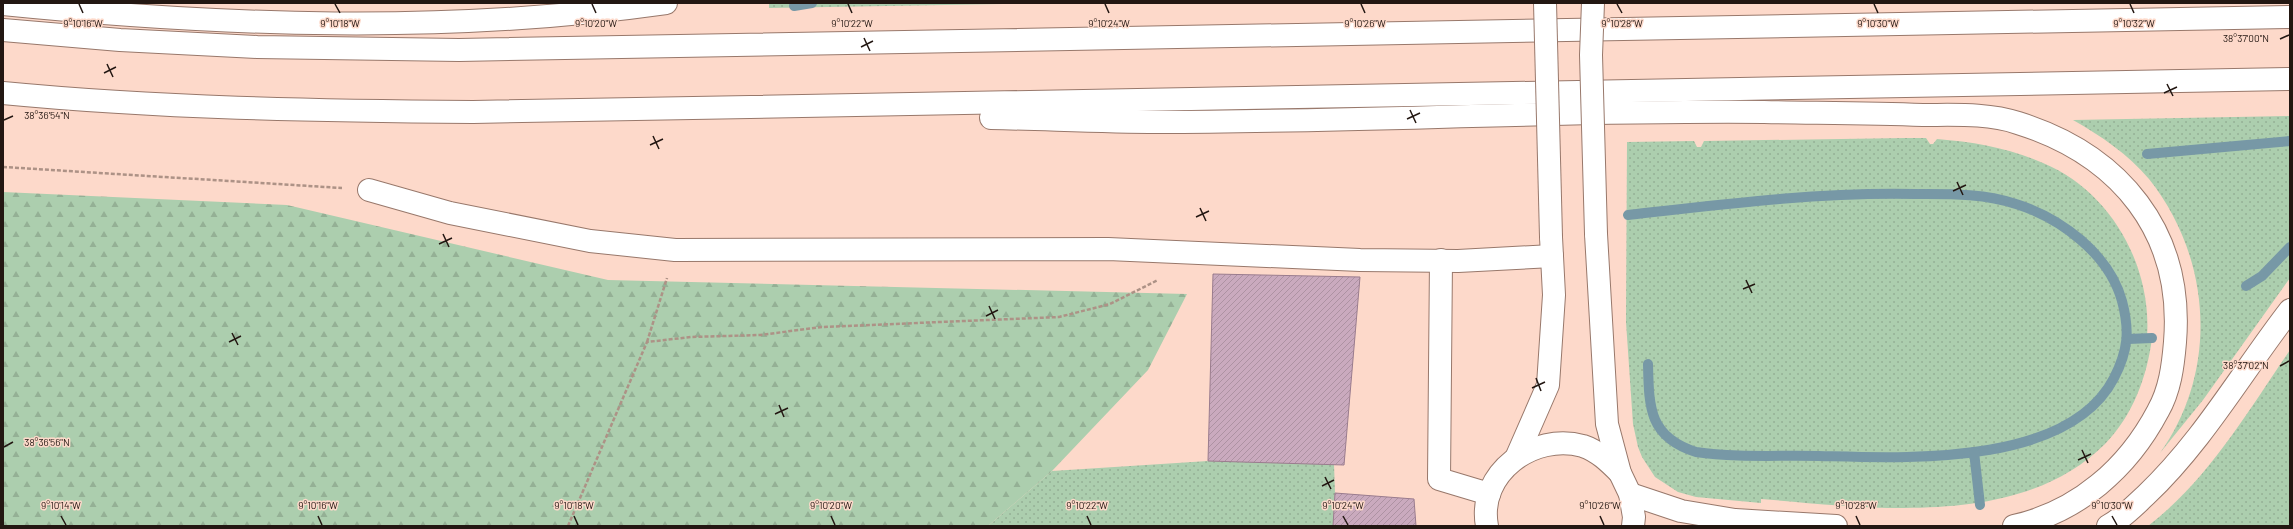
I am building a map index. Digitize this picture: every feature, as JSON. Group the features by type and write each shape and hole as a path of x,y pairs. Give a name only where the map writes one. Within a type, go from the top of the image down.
{"main road":[{"path":"3,4 92,13 253,21 382,23 618,10 666,3"},
{"path":"1517,456 1548,385 1554,295 1545,3"},
{"path":"1593,3 1592,55 1596,234 1607,424 1620,473 1630,494 1634,517 1633,526"},
{"path":"3,30 120,40 257,47 459,50 2290,17"},
{"path":"3,93 172,106 315,111 654,110 2290,79"},
{"path":"654,110 1157,122 1727,112 1982,116 2013,121 2054,135 2084,152 2136,197 2155,227 2168,261 2177,319 2174,362 2165,398 2147,432 2123,464 2094,490 2060,510 2014,526"},
{"path":"369,190 450,213 582,239 675,250 1108,249 1360,260 1458,261 1552,246"},
{"path":"1441,260 1439,479 1489,494"},
{"path":"2108,526 2118,520 2155,486 2195,441 2290,310"},
{"path":"1487,526 1485,518 1489,494 1500,473 1517,456 1538,446 1561,443 1576,445 1603,456 1620,473"},
{"path":"1630,494 1681,511 1735,520 1836,526"}],"path":[{"path":"3,167 369,190"},
{"path":"568,526 647,342 675,250"},
{"path":"647,342 691,337 760,334 822,327 1059,318 1110,304 1161,278"}],"green space":[{"path":"769,3 1067,3 769,8"},
{"path":"2290,116 2290,278 2203,400 2160,453 2179,421 2192,387 2199,351 2200,315 2196,279 2186,244 2170,210 2149,179 2132,161 2114,146 2073,120"},
{"path":"1926,138 1930,144 1933,144 1937,139 1978,144 2017,153 2043,163 2067,176 2089,192 2107,212 2122,234 2134,258 2142,284 2147,310 2147,337 2152,338 2150,353 2137,395 2131,408 2115,433 2105,444 2070,471 2031,490 1988,501 1943,507 1896,508 1850,506 1761,499 1761,503 1696,497 1678,492 1655,477 1642,457 1638,447 1633,424 1626,322 1627,142 1694,141 1697,147 1701,147 1704,141"},
{"path":"3,192 287,205 608,280 1187,294 1148,370 1052,471 988,526 3,526"},
{"path":"2290,350 2290,526 2148,526 2170,508 2190,488 2226,444"},
{"path":"1208,461 1334,464 1335,493 1333,526 988,526 1052,471"}],"building":[{"path":"1213,274 1360,277 1344,465 1208,461"},
{"path":"1335,493 1414,499 1416,526 1333,526"}],"waterway":[{"path":"794,6 812,3"},
{"path":"2147,154 2290,141"},
{"path":"1628,215 1772,200 1843,195 1953,194 2004,200 2033,210 2050,218 2066,228 2095,253 2116,284 2125,312 2127,331 2125,350 2119,368 2114,378 2092,407 2060,428 2023,442 1981,451 1938,456 1758,456 1696,452 1680,446 1660,429 1651,407 1648,364"},
{"path":"2246,286 2262,276 2290,247"},
{"path":"2128,339 2152,338"},
{"path":"1974,452 1980,505"}]}
